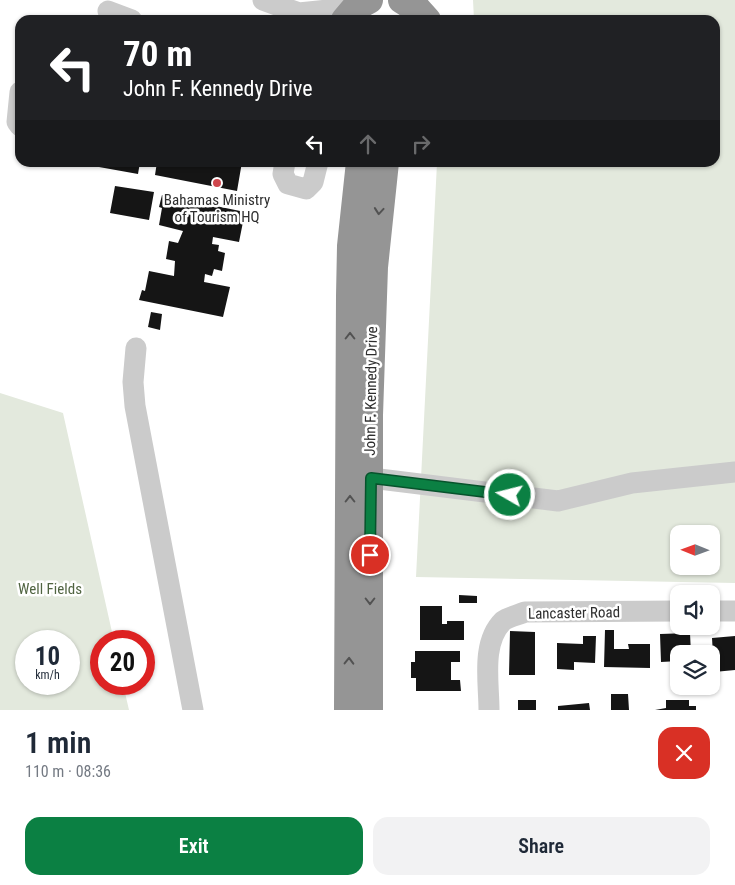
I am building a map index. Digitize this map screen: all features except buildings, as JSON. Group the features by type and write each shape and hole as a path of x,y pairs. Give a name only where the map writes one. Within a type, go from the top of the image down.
{"highway":[{"name":"John F. Kennedy Drive","path":"348,710 351,246 359,167"},
{"name":"John F. Kennedy Drive","path":"369,710 370,415 374,267 384,167"}],"street":[{"path":"262,0 293,12 357,9"},
{"path":"108,10 120,15"},
{"path":"283,167 283,174 288,184 306,189 314,182 317,167"},
{"path":"136,348 133,382 135,406 193,710"},
{"path":"371,478 558,501 632,483 735,472"},
{"name":"Lancaster Road","path":"489,710 488,659 492,638 504,620 525,612 670,611"},
{"path":"720,611 735,611"}],"green space":[{"path":"473,0 735,0 735,583 416,577 437,167 720,167 720,15 474,15"},
{"name":"Well Fields","path":"0,393 63,413 112,630 90,630 90,695 126,695 129,710 0,710"}],"place":[{"name":"Bahamas Ministry of Tourism HQ","path":"217,183"}],"route":[{"path":"370,555 371,478 510,495"}]}
